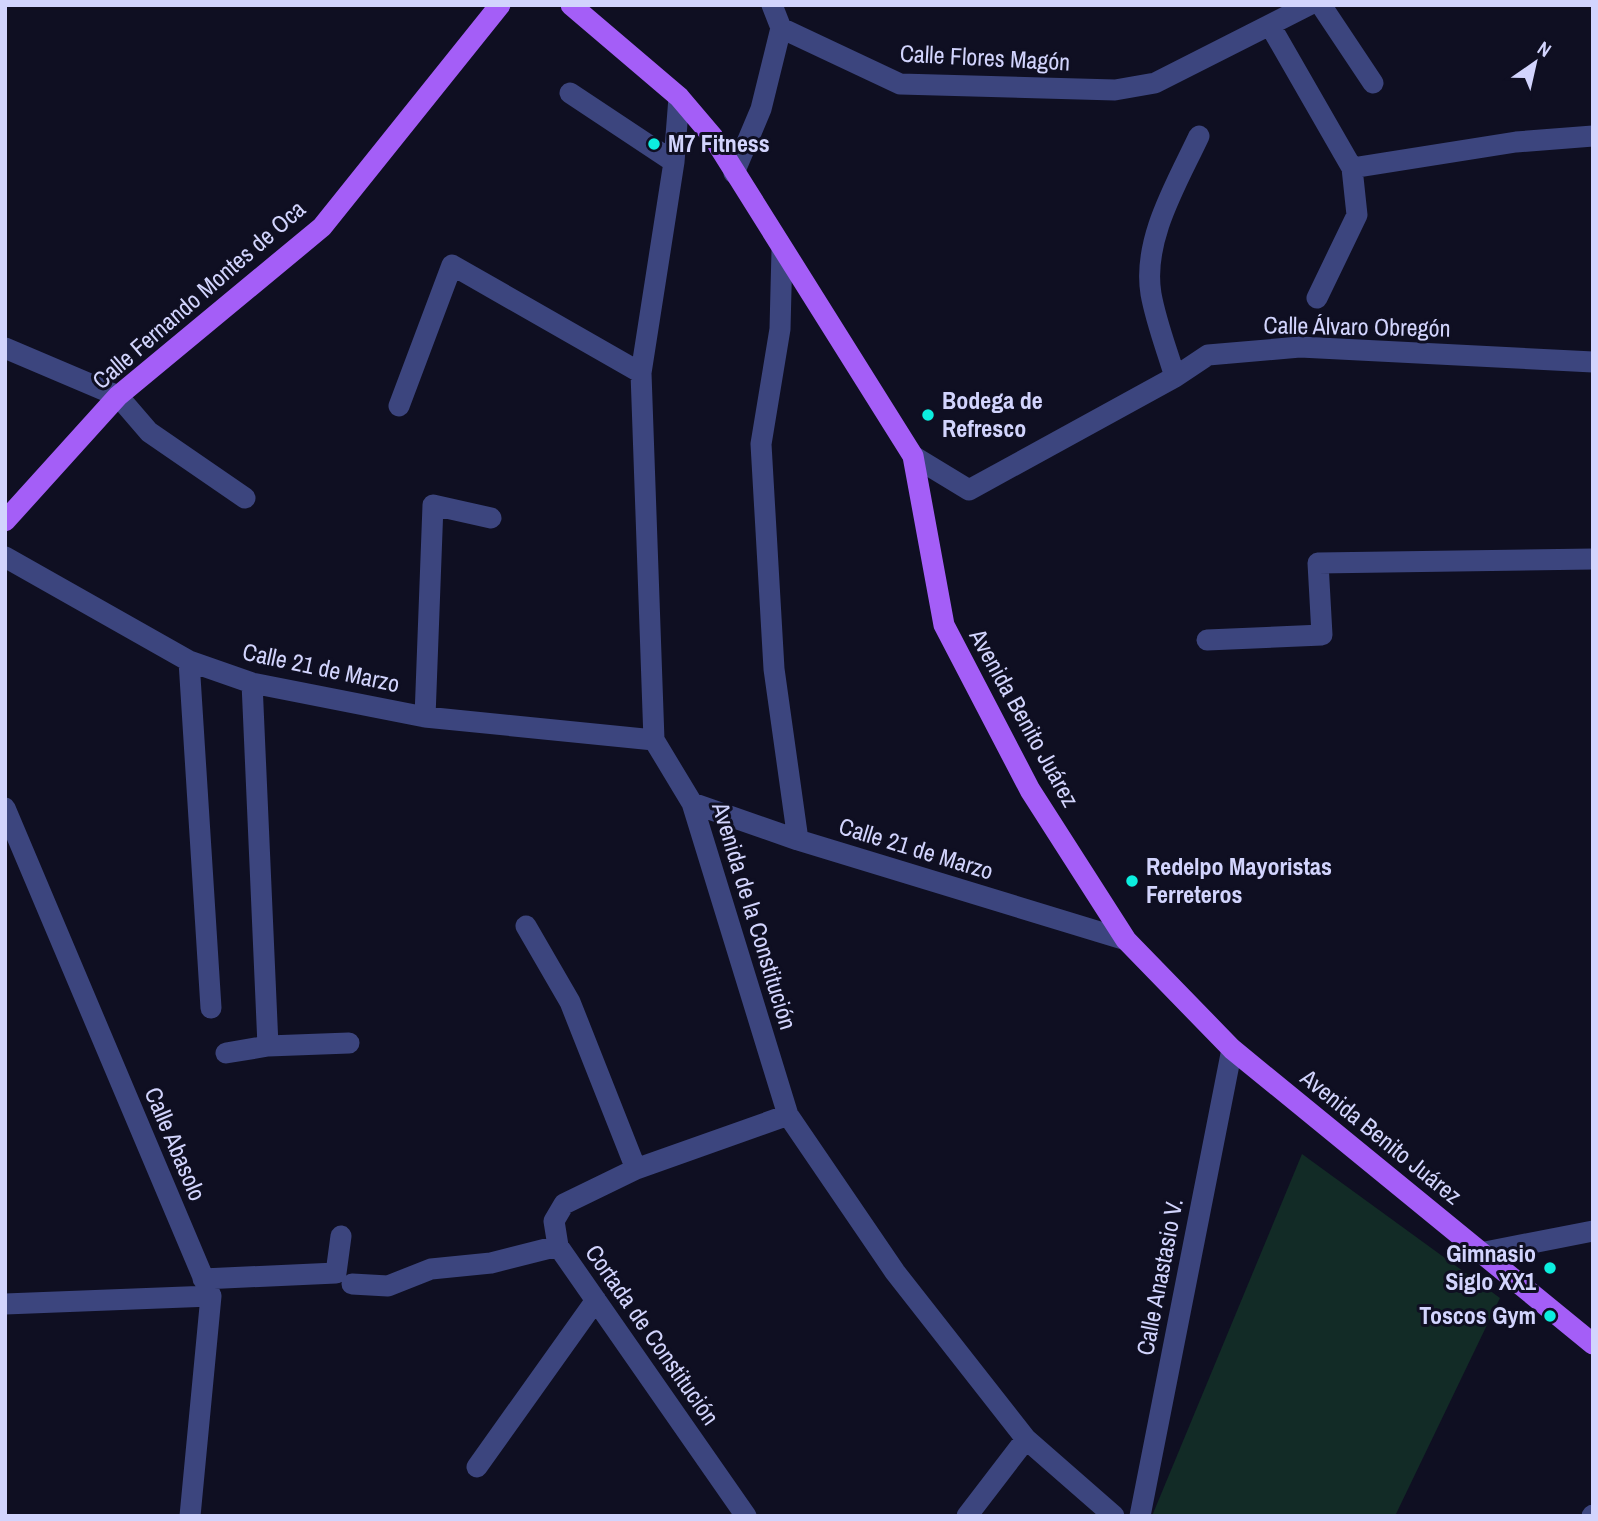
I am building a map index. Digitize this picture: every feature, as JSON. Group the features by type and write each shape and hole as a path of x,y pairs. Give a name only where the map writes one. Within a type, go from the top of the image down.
{"main road":[{"name":"Calle Fernando Montes de Oca","path":"5,521 118,396 322,227 500,5"},
{"name":"Avenida Benito Juárez","path":"571,5 679,97 713,137 913,456 944,625 1030,790 1126,940 1232,1049 1593,1344"}],"street":[{"path":"734,173 761,109 781,28 772,5"},
{"name":"Calle Flores Magón","path":"781,28 900,84 1115,90 1155,83 1271,27 1310,5"},
{"path":"1321,5 1373,83"},
{"path":"1271,27 1352,168 1357,215 1317,298"},
{"path":"570,93 674,162"},
{"name":"Avenida de la Constitución","path":"679,97 674,162 641,373 654,740 692,803 788,1115 895,1272 1026,1439 1114,1516"},
{"path":"1175,377 1151,292 1151,252 1172,192 1199,136"},
{"path":"1352,168 1516,142 1593,136"},
{"path":"782,250 780,329 761,443 774,669 798,840"},
{"path":"400,406 452,265 641,373"},
{"name":"Calle Álvaro Obregón","path":"913,456 969,490 1175,377 1208,355 1300,347 1593,362"},
{"path":"5,348 118,396 149,432 244,498"},
{"path":"425,717 433,505 491,518"},
{"name":"Calle 21 de Marzo","path":"5,557 189,661 252,684 425,717 654,740"},
{"path":"1207,640 1322,635 1318,563 1593,559"},
{"path":"189,661 211,1008"},
{"path":"252,684 268,1046"},
{"name":"Calle 21 de Marzo","path":"692,803 798,840 1126,940"},
{"name":"Calle Abasolo","path":"5,808 207,1288 191,1516"},
{"path":"526,926 570,1002 636,1169"},
{"path":"226,1053 268,1046 349,1043"},
{"name":"Calle Anastasio V.","path":"1140,1516 1232,1049"},
{"name":"Cortada de Constitución","path":"746,1516 558,1246 554,1221 564,1205 636,1169 788,1115"},
{"path":"1480,1252 1593,1231"},
{"path":"5,1304 207,1288 336,1273 341,1236"},
{"path":"352,1284 388,1286 431,1269 491,1263 558,1246"},
{"path":"477,1467 596,1300"},
{"path":"967,1516 1026,1439"}],"green space":[{"path":"1302,1154 1500,1298 1395,1516 1152,1516"}],"place":[{"name":"M7 Fitness","path":"654,144"},
{"name":"Bodega de Refresco","path":"928,415"},
{"name":"Redelpo Mayoristas Ferreteros","path":"1132,881"},
{"name":"Gimnasio Siglo XX1","path":"1550,1268"},
{"name":"Toscos Gym","path":"1550,1316"}]}
